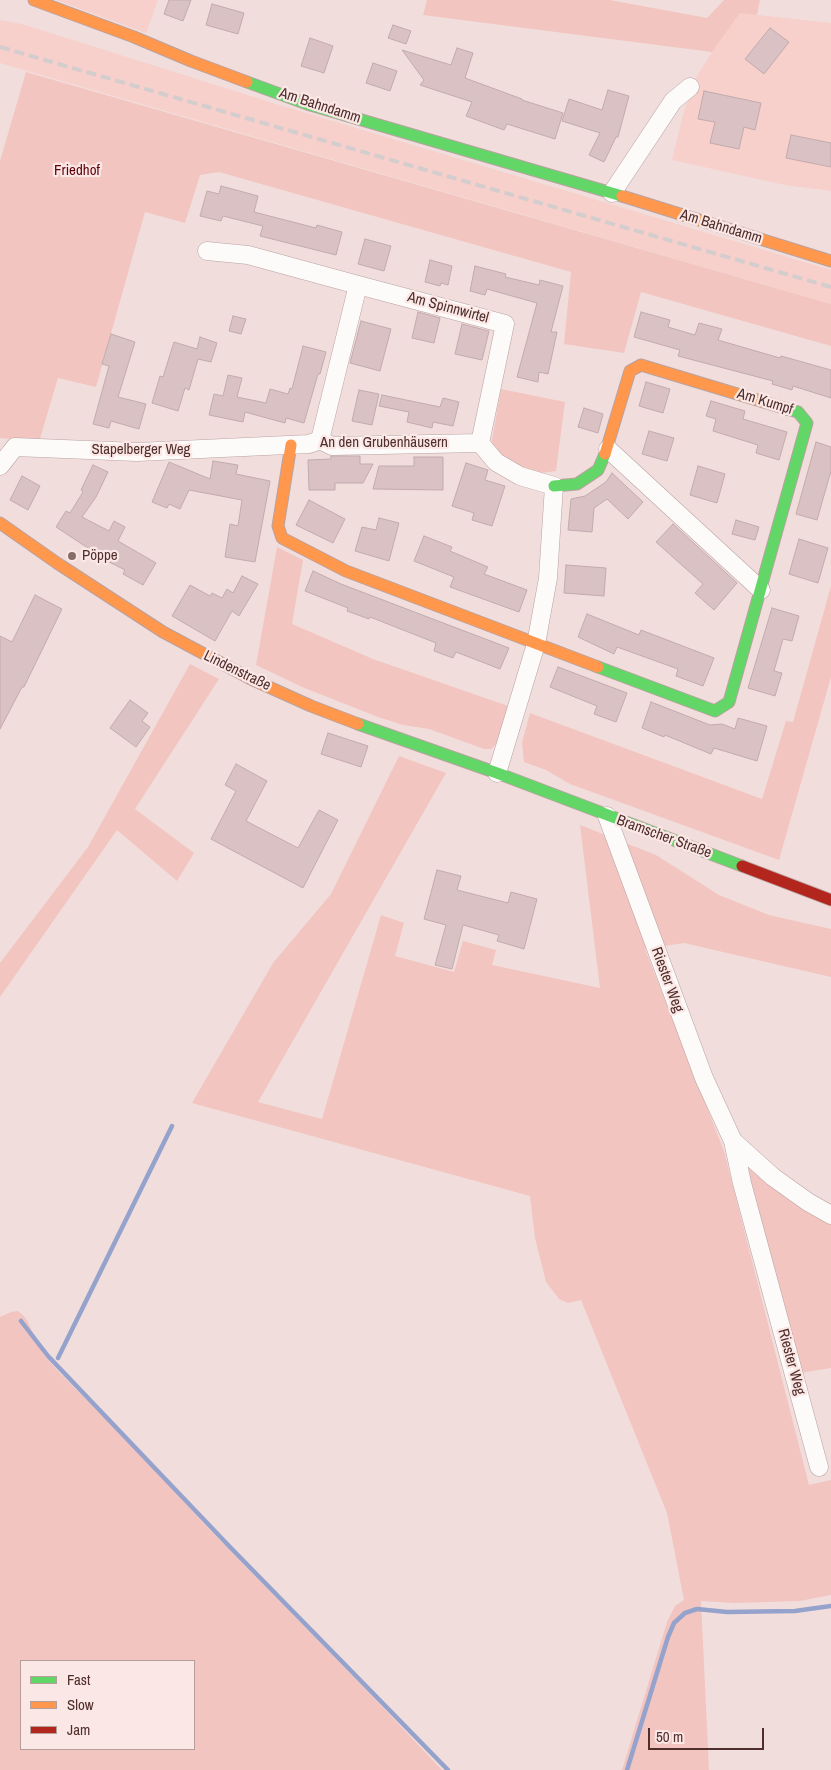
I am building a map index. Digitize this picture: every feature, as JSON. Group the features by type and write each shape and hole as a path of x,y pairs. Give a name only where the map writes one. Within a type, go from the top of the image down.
{"street":[{"name":"Am Bahndamm","path":"34,0 307,104 612,193 831,261"},
{"path":"612,193 673,100 690,87"},
{"name":"Am Spinnwirtel","path":"207,251 248,255 506,324 480,443"},
{"path":"320,440 358,285"},
{"name":"Am Kumpf","path":"536,644 715,711 728,702 807,423 798,412 641,365 630,371 608,449 598,470 577,484 554,486"},
{"name":"An den Grubenhäusern","path":"291,445 309,444 320,440 332,446 480,443"},
{"path":"480,443 496,462 520,476 554,486 548,578 536,644 497,774"},
{"path":"291,445 278,526 282,538 346,571 536,644"},
{"name":"Stapelberger Weg","path":"0,466 15,447 136,452 291,445"},
{"path":"608,449 761,590"},
{"name":"Lindenstraße","path":"0,523 56,563 163,632 251,679 311,706 497,774"},
{"name":"Bramscher Straße","path":"497,774 831,900"},
{"name":"Riester Weg","path":"607,816 704,1078 733,1141 742,1184 819,1468"},
{"name":"Riester Weg","path":"733,1141 773,1177 808,1202 831,1215"}],"shaded area":[{"path":"56,0 158,0 146,33"},
{"path":"740,13 831,23 831,191 785,185 672,160 694,81"},
{"path":"0,20 22,24 276,104 831,270 831,304 0,63"}],"green space":[{"path":"427,0 610,0 707,18 724,0 760,0 757,15 740,13 712,52 423,15"},
{"name":"Friedhof","path":"26,72 831,304 831,346 641,292 624,353 564,344 571,272 219,172 200,175 185,223 145,212 96,387 58,378 39,442 0,438 0,161"},
{"path":"501,389 565,402 556,471 534,474 516,466 491,446"},
{"path":"277,547 303,560 292,624 373,659 508,706 497,743 491,749 484,749 429,729 403,725 378,717 302,687 256,665"},
{"path":"831,586 831,677 779,860 570,784 546,770 524,762 522,743 530,713 762,799 786,721 793,722"},
{"path":"190,664 219,679 135,809 194,853 177,881 117,830 0,997 0,963 88,847"},
{"path":"399,756 446,773 258,1102 322,1119 381,915 404,923 395,956 454,972 463,941 496,950 492,965 600,988 580,825 656,855 719,895 769,915 831,929 831,977 684,943 645,949 724,1151 809,1485 831,1480 831,1595 800,1601 735,1603 701,1601 709,1770 622,1770 667,1622 675,1606 684,1600 667,1513 581,1300 568,1303 559,1299 546,1282 535,1238 530,1196 192,1103 273,963 331,894"},
{"path":"747,1166 790,1201 831,1224 831,1368 800,1373 744,1168"},
{"path":"18,1311 22,1314 27,1320 43,1354 57,1370 442,1770 0,1770 0,1317"}],"building":[{"path":"169,0 191,0 183,21 164,14"},
{"path":"212,4 244,13 238,34 206,25"},
{"path":"393,25 411,31 406,44 388,38"},
{"path":"770,28 789,42 764,74 745,59"},
{"path":"310,38 333,46 324,73 301,66"},
{"path":"457,48 473,53 465,78 522,100 563,113 555,139 507,124 504,130 466,116 472,102 420,85 424,80 402,50 451,65"},
{"path":"373,63 397,71 390,91 366,83"},
{"path":"608,90 629,96 618,137 616,137 604,162 589,155 600,133 562,121 569,99 602,110"},
{"path":"704,91 761,103 755,130 744,127 739,149 710,143 715,122 698,119"},
{"path":"791,135 831,143 831,167 786,158"},
{"path":"221,186 258,196 254,212 316,228 317,225 342,232 336,255 260,236 263,226 223,216 221,221 200,216 207,191 219,194"},
{"path":"365,239 391,246 384,271 358,264"},
{"path":"430,260 452,266 448,285 441,283 440,286 425,282"},
{"path":"475,266 506,274 505,277 539,285 540,280 563,286 551,332 557,332 548,374 539,372 538,382 517,377 537,303 487,289 485,295 470,291"},
{"path":"418,312 440,318 434,343 412,338"},
{"path":"641,312 670,320 668,327 695,335 699,323 722,329 718,340 831,370 831,398 793,386 792,390 772,384 773,381 678,356 680,350 634,337"},
{"path":"233,316 246,319 241,334 229,331"},
{"path":"361,321 391,329 380,371 350,363"},
{"path":"462,324 489,331 482,360 455,354"},
{"path":"111,334 135,342 118,397 146,404 139,429 111,421 109,428 93,424 109,366 102,364"},
{"path":"200,337 217,343 211,362 198,359 189,390 185,388 178,411 152,403 160,376 163,377 174,342 197,349"},
{"path":"303,346 326,352 304,423 286,418 285,423 245,412 243,422 209,415 214,394 223,396 228,375 242,378 237,397 266,403 270,389 288,394 290,388 292,389"},
{"path":"646,382 670,389 663,413 639,406"},
{"path":"359,390 379,394 372,425 352,421"},
{"path":"382,395 440,407 443,398 459,402 453,426 433,422 432,428 407,422 409,412 379,406"},
{"path":"711,401 745,411 743,419 787,432 779,460 756,453 758,445 713,431 716,419 706,416"},
{"path":"584,408 603,414 598,433 578,427"},
{"path":"649,431 674,438 667,461 642,454"},
{"path":"816,442 831,447 831,471 817,520 796,514"},
{"path":"331,456 360,456 360,464 373,464 363,483 335,483 335,490 309,490 308,460 331,459"},
{"path":"414,457 443,457 443,490 373,489 379,466 414,466"},
{"path":"213,461 238,465 236,474 270,481 255,562 225,557 230,524 238,526 242,500 189,490 180,509 169,504 167,508 152,502 169,462 210,479"},
{"path":"466,463 488,470 485,480 505,486 492,526 472,520 474,513 452,506"},
{"path":"93,465 108,472 96,497 82,517 109,531 114,521 125,527 118,541 156,563 143,585 123,574 125,570 86,550 88,548 56,527 66,511 70,513 83,492 81,490"},
{"path":"698,466 725,474 717,503 690,495"},
{"path":"612,473 643,502 628,519 607,499 594,508 592,532 568,530 571,499 585,496 606,482"},
{"path":"22,476 40,486 28,510 10,500"},
{"path":"309,500 345,519 333,543 296,525"},
{"path":"379,518 399,523 389,561 355,551 362,527 376,530"},
{"path":"736,520 759,527 755,540 732,534"},
{"path":"673,524 737,583 714,610 695,593 703,584 656,542"},
{"path":"424,536 452,547 450,551 488,567 484,574 527,590 519,612 450,587 454,577 414,561"},
{"path":"799,539 828,548 818,583 789,574"},
{"path":"566,565 606,568 604,596 564,593"},
{"path":"313,571 341,584 509,648 500,669 456,652 453,658 434,651 436,643 370,617 369,619 347,611 348,608 305,591"},
{"path":"242,576 258,584 239,616 232,611 215,641 172,616 190,585 210,596 212,593 222,598 227,589 233,593"},
{"path":"35,595 62,609 24,687 22,687 0,729 0,636 12,642"},
{"path":"772,608 799,616 792,641 783,639 774,671 782,673 775,696 748,688"},
{"path":"587,614 639,635 641,630 714,658 703,686 676,676 678,669 617,647 614,654 578,637"},
{"path":"558,667 627,693 616,722 594,714 597,706 550,687"},
{"path":"130,700 148,713 142,721 150,727 136,747 110,728"},
{"path":"651,702 710,725 722,724 735,729 738,718 767,726 757,761 714,748 711,754 665,735 664,737 642,728"},
{"path":"328,733 368,746 361,767 321,754"},
{"path":"236,764 267,781 246,821 298,848 319,810 338,820 303,888 211,839 236,791 225,785"},
{"path":"437,870 461,876 457,890 508,903 511,892 537,899 524,949 497,941 499,935 463,925 452,969 435,965 446,925 424,919"}],"waterway":[{"path":"58,1358 172,1126"},
{"path":"21,1321 48,1356 229,1546 448,1770"},
{"path":"627,1770 668,1637 674,1623 685,1613 697,1609 727,1612 795,1611 831,1606"}],"railway":[{"path":"0,47 831,287"}],"traffic: fast":[{"path":"247,82 307,104 622,196"},
{"path":"598,667 715,711 729,702 807,423 798,412 787,409"},
{"path":"554,486 577,484 598,470 605,454"},
{"path":"358,724 497,773 742,866"}],"traffic: slow":[{"path":"34,0 247,82"},
{"path":"622,196 831,261"},
{"path":"605,454 630,371 641,365 787,409"},
{"path":"291,445 278,526 282,538 346,571 598,667"},
{"path":"0,523 57,563 163,632 251,679 311,706 358,724"}],"traffic: jam":[{"path":"742,866 831,900"}],"place":[{"name":"Pöppe","path":"72,556"}]}
